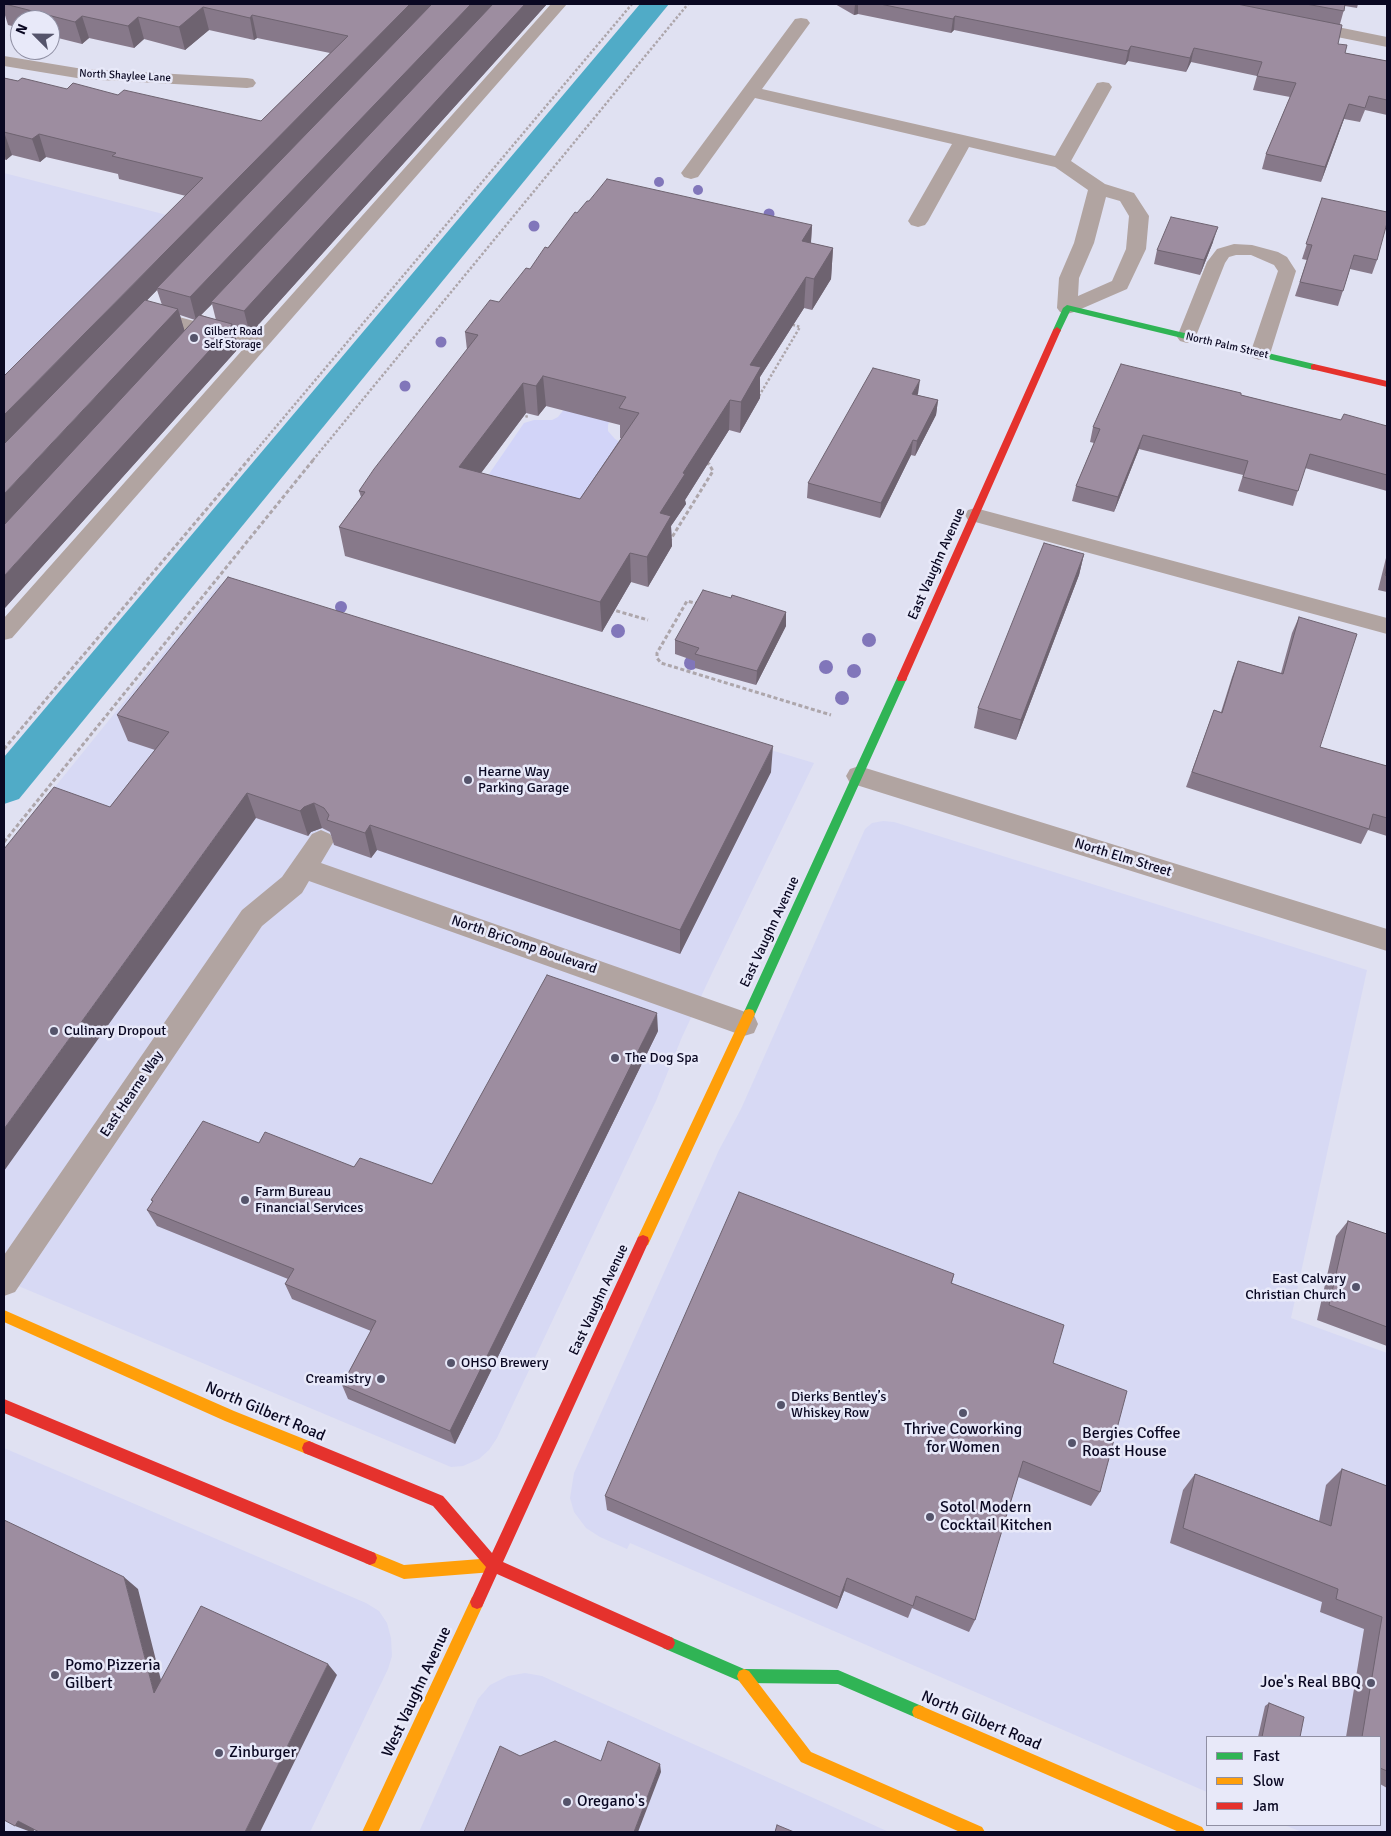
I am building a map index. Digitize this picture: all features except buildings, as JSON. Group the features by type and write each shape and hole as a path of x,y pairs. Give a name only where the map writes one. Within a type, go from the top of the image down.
{"street":[{"path":"1286,22 1387,42"},
{"path":"691,173 801,23"},
{"name":"North Shaylee Lane","path":"4,61 83,74 247,82"},
{"path":"1061,163 1103,87"},
{"path":"751,92 1061,163 1098,188 1127,196 1138,216 1136,249 1120,285 1067,308 1069,278 1084,243 1098,188"},
{"path":"918,221 963,141"},
{"name":"North Palm Street","path":"1067,308 1387,384"},
{"name":"East Vaughn Avenue","path":"493,1565 859,776 1067,308"},
{"name":"North Elm Street","path":"859,776 1387,940"},
{"name":"East Hearne Way","path":"4,1282 252,918 292,885 321,841"},
{"name":"North BriComp Boulevard","path":"304,868 744,1024"},
{"name":"North Gilbert Road","path":"4,1316 230,1416 438,1502 493,1565 744,1676 838,1677 1197,1832"},
{"name":"North Gilbert Road","path":"4,1406 404,1572 493,1565"},
{"name":"West Vaughn Avenue","path":"370,1832 493,1565"},
{"name":"North Gilbert Road","path":"744,1676 806,1756 977,1832"}],"lane":[{"path":"4,632 559,4"},
{"path":"1187,336 1216,262 1223,253 1234,249 1252,250 1281,261 1287,271 1260,354"},
{"path":"133,328 160,300"},
{"path":"147,314 258,344"},
{"path":"188,343 215,314"},
{"path":"975,515 1387,626"}],"path":[{"path":"4,749 632,4"},
{"path":"4,842 214,580 688,4"},
{"path":"751,394 759,396 800,327 785,323"},
{"path":"788,336 794,338"},
{"path":"516,414 529,418"},
{"path":"669,543 713,471 709,464 699,461"},
{"path":"704,475 710,477"},
{"path":"702,605 687,601 658,653 657,658 661,663 831,715"},
{"path":"608,608 648,620"},
{"path":"698,675 702,670"}],"shaded area":[{"path":"4,173 190,221 4,409"},
{"path":"579,390 611,417 608,431 615,439 625,445 591,506 487,477 524,423 534,420 552,420 558,417"},
{"path":"219,584 814,763 682,1037 656,1101 497,1438 489,1450 479,1459 463,1466 451,1467 4,1280 4,850"},
{"path":"894,822 1367,970 1291,1318 1387,1353 1387,1832 1302,1832 1287,1826 1381,1826 1381,1736 1206,1736 1206,1792 630,1543 627,1549 600,1537 586,1528 574,1512 570,1498 574,1473 719,1150 741,1109 865,829 872,823"},
{"path":"4,1448 366,1603 379,1611 387,1623 391,1638 392,1656 388,1669 310,1832 4,1832"},
{"path":"525,1673 542,1676 889,1832 419,1832 478,1699 490,1685 508,1676"}],"waterway":[{"path":"4,787 655,4"}],"traffic: fast":[{"path":"1057,330 1067,308 1314,367"},
{"path":"749,1014 902,678"},
{"path":"668,1643 744,1676 838,1677 919,1712"}],"traffic: slow":[{"path":"643,1241 749,1014"},
{"path":"4,1316 230,1416 309,1448"},
{"path":"370,1558 404,1572 493,1565"},
{"path":"370,1832 477,1602"},
{"path":"744,1676 806,1757 977,1832"},
{"path":"919,1712 1197,1832"}],"traffic: jam":[{"path":"902,678 1057,330"},
{"path":"1314,367 1387,384"},
{"path":"477,1602 643,1241"},
{"path":"4,1406 370,1558"},
{"path":"309,1448 438,1501 493,1565 668,1643"}],"place":[{"name":"Gilbert Road Self Storage","path":"194,338"},
{"name":"Hearne Way Parking Garage","path":"468,780"},
{"name":"Culinary Dropout","path":"54,1031"},
{"name":"The Dog Spa","path":"615,1058"},
{"name":"Farm Bureau Financial Services","path":"245,1200"},
{"name":"East Calvary Christian Church","path":"1356,1287"},
{"name":"OHSO Brewery","path":"451,1363"},
{"name":"Creamistry","path":"381,1379"},
{"name":"Dierks Bentley’s Whiskey Row","path":"781,1405"},
{"name":"Thrive Coworking for Women","path":"963,1413"},
{"name":"Bergies Coffee Roast House","path":"1072,1443"},
{"name":"Sotol Modern Cocktail Kitchen","path":"930,1517"},
{"name":"Pomo Pizzeria Gilbert","path":"55,1675"},
{"name":"Joe's Real BBQ","path":"1371,1683"},
{"name":"Zinburger","path":"219,1753"},
{"name":"Oregano's","path":"567,1802"}]}
